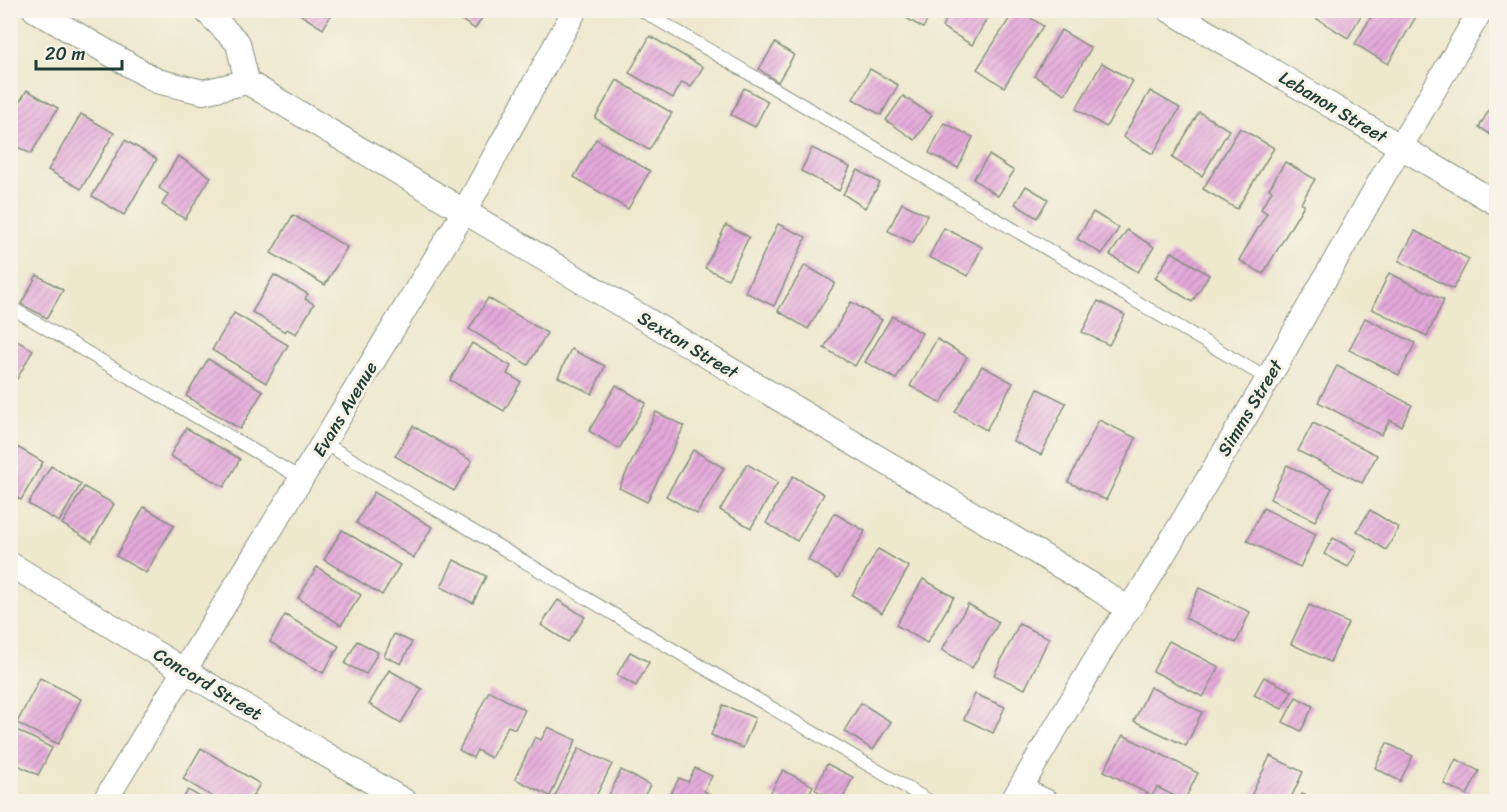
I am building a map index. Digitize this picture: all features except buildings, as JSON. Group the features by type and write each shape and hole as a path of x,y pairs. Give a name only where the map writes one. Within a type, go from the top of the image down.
{"street":[{"path":"35,10 157,81 203,92 247,82 238,43 205,10"},
{"name":"Evans Avenue","path":"104,801 464,212 575,10"},
{"name":"Lebanon Street","path":"1169,10 1497,203"},
{"name":"Simms Street","path":"1016,795 1107,641 1146,583 1268,379 1481,10"},
{"name":"Sexton Street","path":"247,82 1128,609"},
{"name":"Concord Street","path":"10,564 185,671 406,801"},
{"path":"1016,795 1047,801"}],"lane":[{"path":"641,10 1268,379"},
{"path":"10,307 302,479"},
{"path":"324,443 931,801"},
{"path":"10,797 15,801"}]}
